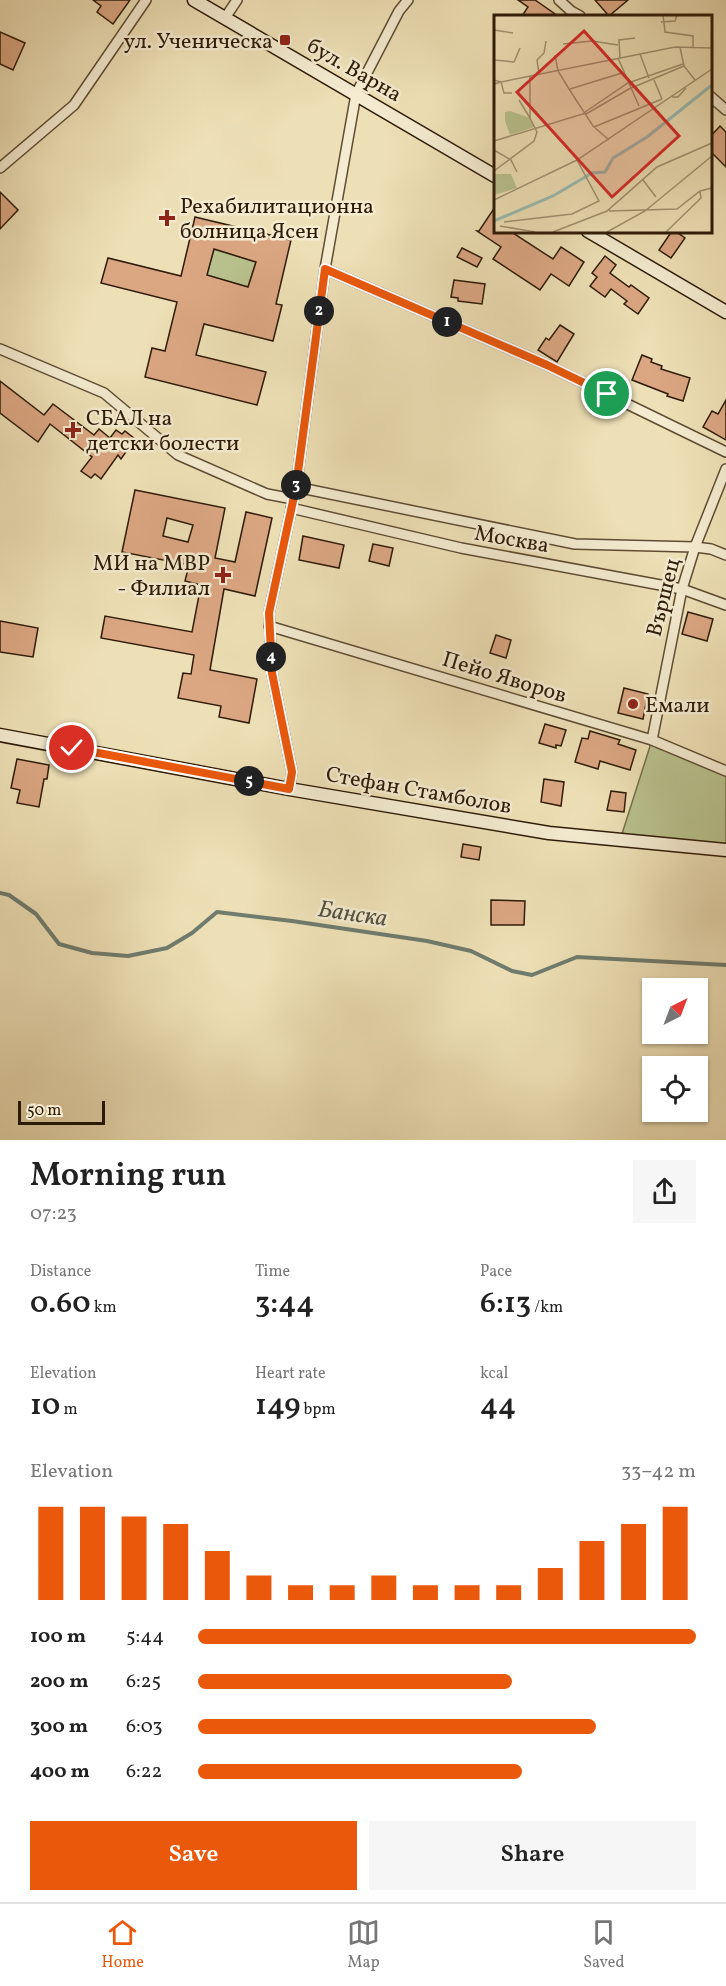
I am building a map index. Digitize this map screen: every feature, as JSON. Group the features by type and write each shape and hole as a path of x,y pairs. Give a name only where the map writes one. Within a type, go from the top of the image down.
{"street":[{"path":"0,168 74,105 146,0"},
{"name":"бул. Варна","path":"194,0 494,175"},
{"path":"225,18 237,0"},
{"path":"289,789 292,772 272,673 269,613 296,487 325,269 356,94 399,11 408,0"},
{"path":"559,0 578,15"},
{"path":"711,97 726,110"},
{"path":"590,232 726,312"},
{"path":"325,269 547,365 726,452"},
{"name":"Москва","path":"0,349 104,393 178,455 292,504 461,548 682,588 726,605"},
{"name":"Вършец","path":"652,740 682,588 695,547 726,469"},
{"name":"Москва","path":"296,487 575,544 695,547 711,549 726,555"},
{"name":"Пейо Яворов","path":"269,626 652,740 726,771"},
{"name":"Стефан Стамболов","path":"0,735 289,789 549,833 726,850"}],"green space":[{"path":"214,249 256,262 248,287 223,280 204,284"},
{"path":"652,740 726,771 726,850 620,840"}],"building":[{"path":"93,0 130,0 113,24 97,12 101,6"},
{"path":"518,0 535,0 557,15 523,15 528,7"},
{"path":"595,0 628,0 610,15"},
{"path":"0,32 25,43 13,70 0,64"},
{"path":"720,126 726,132 726,167 711,152 711,136"},
{"path":"0,192 18,210 0,229"},
{"path":"494,208 494,232 512,232 553,259 561,247 584,262 569,286 551,274 540,290 493,259 501,247 477,231"},
{"path":"195,217 291,240 276,304 282,305 273,341 204,324 196,355 266,372 257,405 145,377 152,348 165,351 177,302 101,283 108,258 181,276","holes":["214,249 256,262 248,287 207,275"]},
{"path":"671,232 676,232 685,238 671,258 659,250"},
{"path":"462,248 482,258 477,267 457,257"},
{"path":"605,256 616,265 610,273 649,298 638,314 624,304 627,301 611,289 605,297 590,286 597,277 592,273"},
{"path":"454,280 485,284 482,304 458,301 458,298 451,297"},
{"path":"560,325 574,334 557,362 538,350 546,338 549,340"},
{"path":"642,355 662,366 661,369 690,378 683,401 632,380"},
{"name":"СБАЛ на детски болести","path":"0,381 44,415 53,404 94,435 99,429 110,438 116,430 122,434 125,431 135,439 121,459 118,455 101,479 95,474 91,478 81,471 92,457 50,424 38,442 0,413"},
{"path":"726,400 726,440 703,427 712,411 718,414"},
{"path":"135,490 225,508 215,558 235,562 246,512 272,518 255,596 224,589 210,670 257,679 249,723 219,717 221,706 178,698 183,673 191,674 194,655 101,638 105,616 192,632 201,585 185,581 189,565 122,552","holes":["167,518 193,525 188,542 163,536"]},
{"path":"303,536 344,545 339,568 299,560"},
{"path":"373,544 393,548 389,566 369,561"},
{"path":"688,612 713,619 707,641 682,634"},
{"path":"0,621 38,628 33,657 0,652"},
{"path":"496,635 511,640 506,658 490,653"},
{"name":"Емали","path":"624,688 648,694 643,719 618,713"},
{"path":"545,724 566,730 561,746 556,745 556,748 539,743"},
{"path":"590,731 620,740 618,744 636,750 630,770 600,761 598,769 575,762 582,738 588,739"},
{"path":"17,759 49,765 39,807 17,803 20,790 11,788"},
{"path":"544,779 564,782 561,806 541,802"},
{"path":"611,791 626,793 624,812 607,810"},
{"path":"463,844 481,847 479,860 461,857"},
{"path":"491,900 525,901 524,925 491,925"}],"waterway":[{"name":"Банска","path":"0,893 9,895 36,914 59,944 92,953 128,956 167,948 192,933 217,912 427,941 471,951 512,971 532,975 577,957 726,965"}],"place":[{"name":"ул. Ученическа","path":"285,40"},
{"name":"Рехабилитационна болница Ясен","path":"167,218"},
{"name":"СБАЛ на детски болести","path":"73,430"},
{"name":"МИ на МВР - Филиал","path":"223,575"},
{"name":"Емали","path":"633,704"}],"route":[{"path":"72,748 289,789 292,772 272,673 269,613 296,487 325,269 547,365 607,394"}]}
